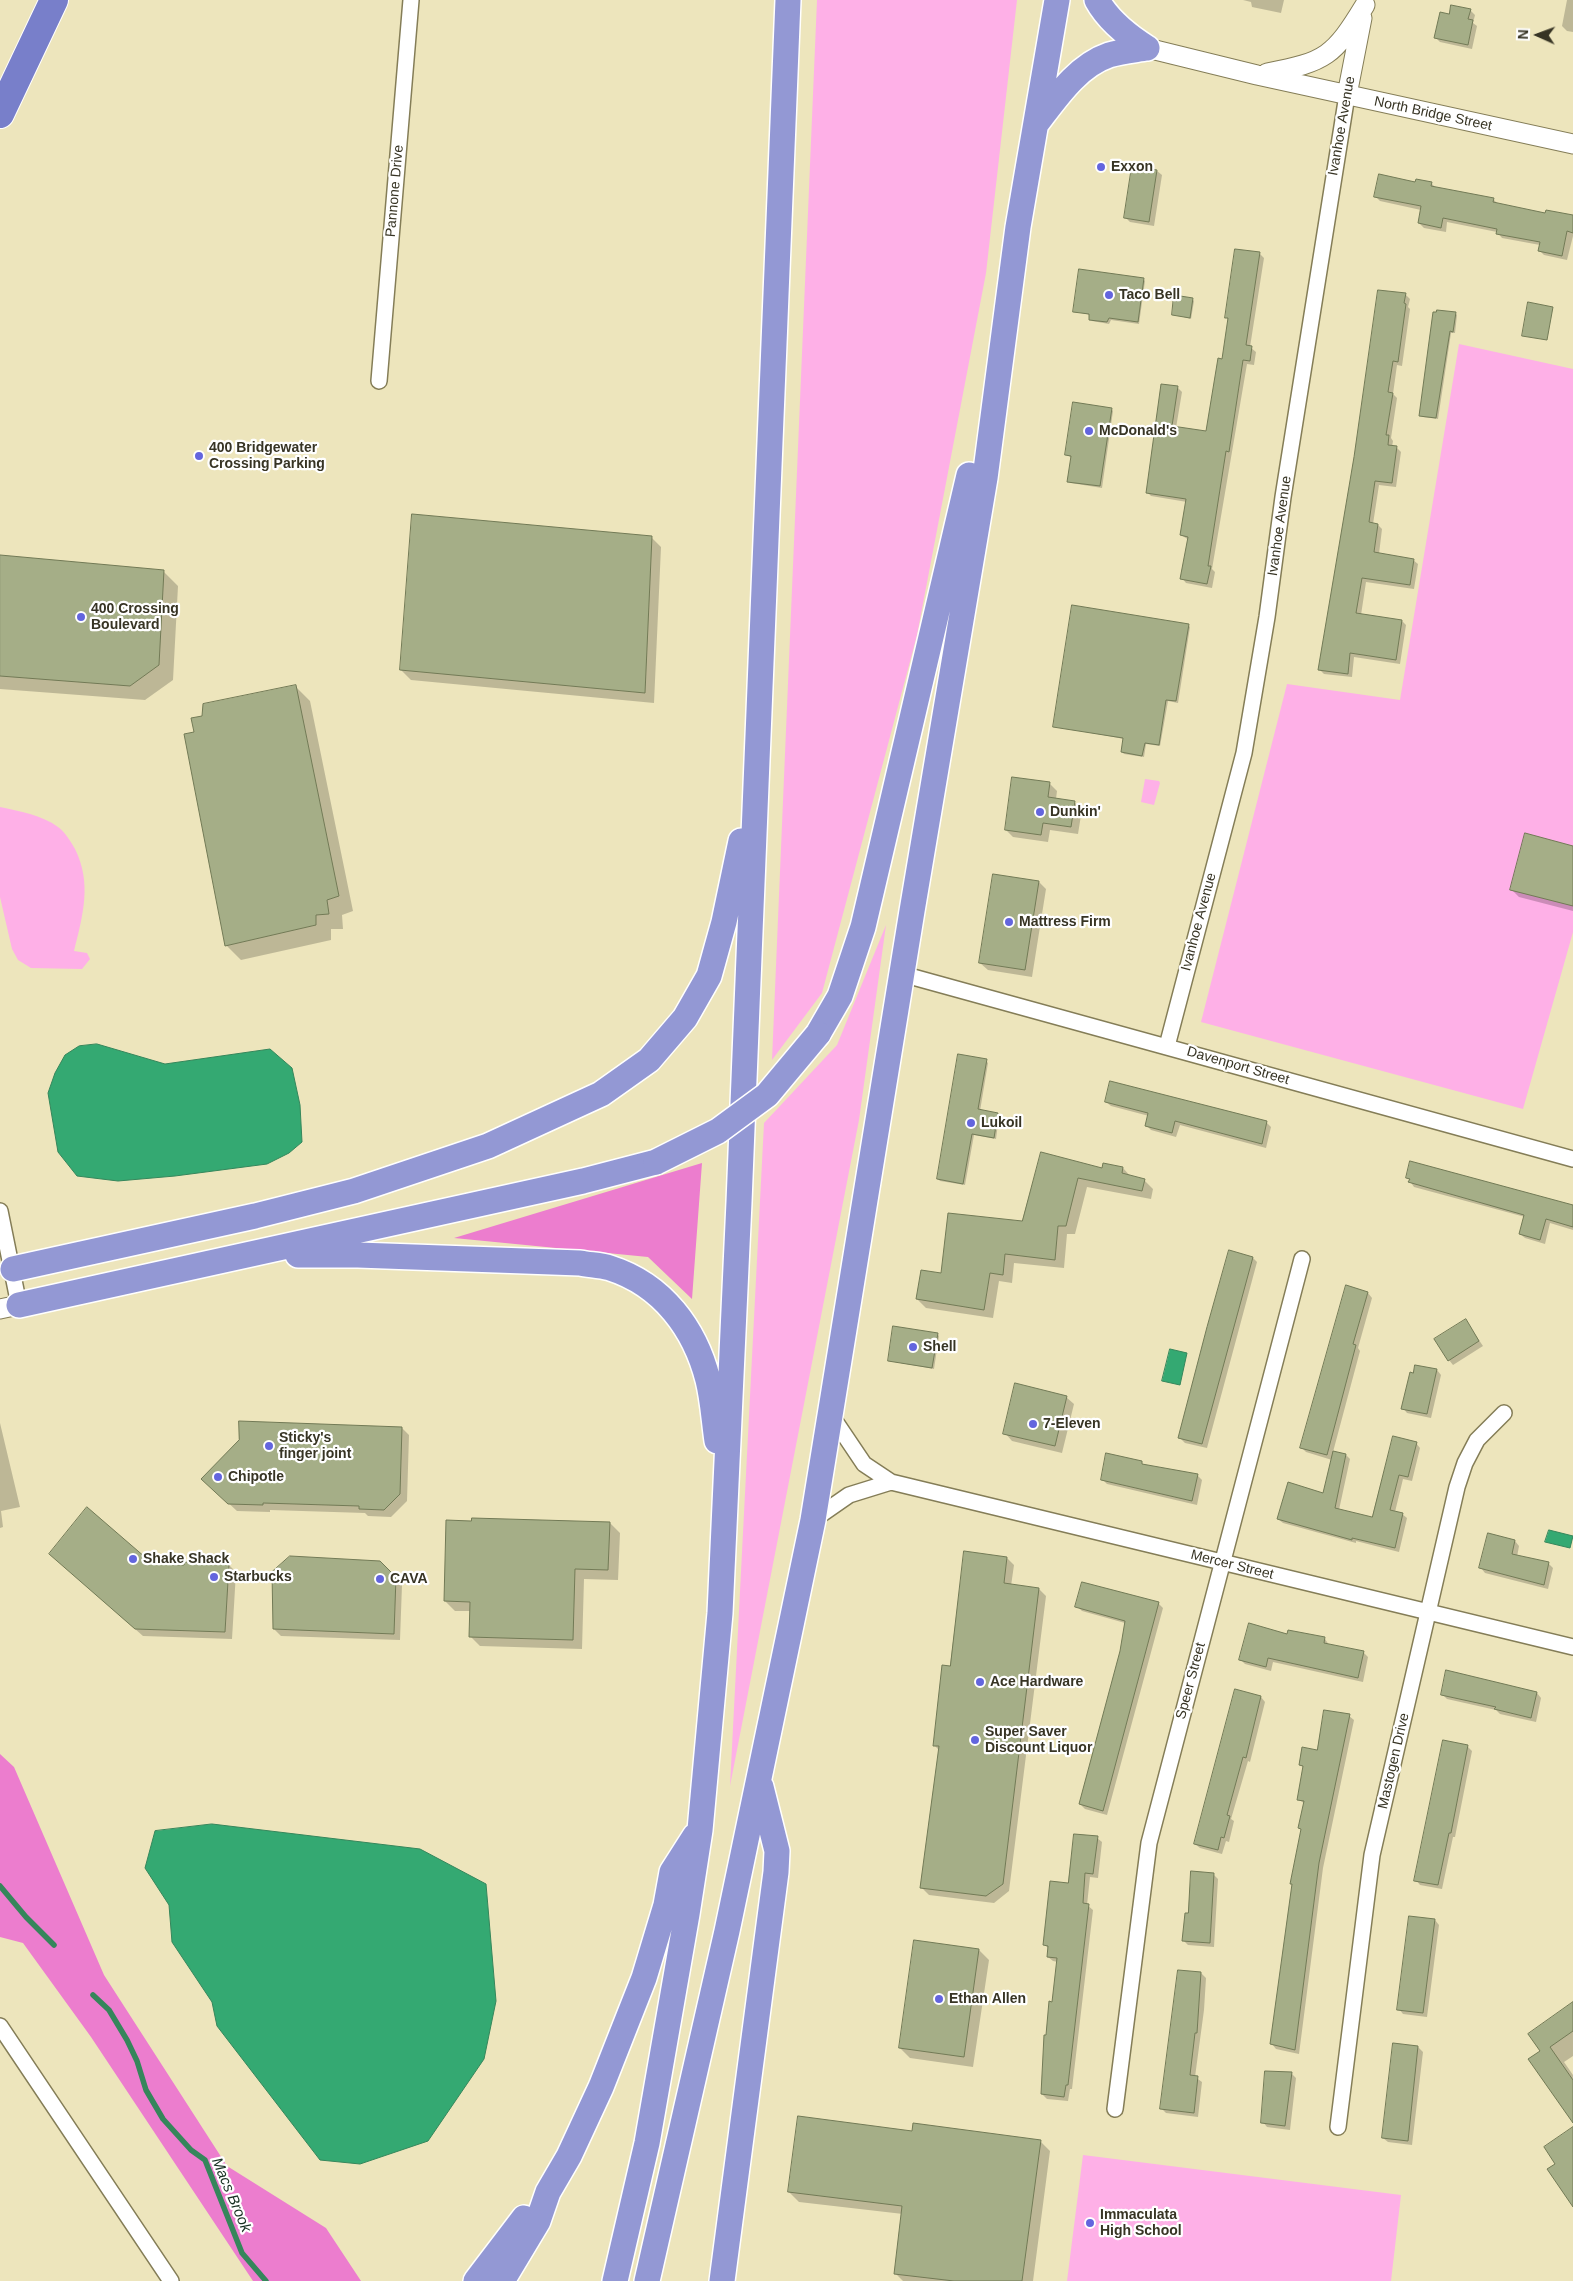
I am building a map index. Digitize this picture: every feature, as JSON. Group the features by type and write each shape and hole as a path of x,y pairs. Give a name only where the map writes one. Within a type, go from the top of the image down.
{"highway":[{"path":"0,114 54,0"},
{"path":"775,0 786,31"},
{"path":"615,2281 648,2143 669,2026 700,1830 720,1613 788,0"},
{"path":"10,1307 622,1172 656,1162 718,1131 767,1095 818,1034 840,996 863,927 960,517 1009,294 1057,0"},
{"path":"1096,0 1112,21 1130,37 1147,48"},
{"path":"1035,126 1073,80 1096,61 1110,55 1147,48"},
{"path":"647,2281 759,1780 813,1520 832,1415 902,974 985,478 1006,329 1009,294"},
{"path":"6,1270 255,1216 354,1191 488,1146 601,1094 618,1084 649,1060 686,1018 709,976 724,922 756,775"},
{"path":"248,1255 358,1255 580,1263 609,1268 637,1280 662,1298 680,1317 696,1341 709,1382 726,1501"},
{"path":"722,2281 776,1872 777,1851 759,1780"},
{"path":"502,2281 538,2221 548,2192 573,2148 630,2016 656,1939 672,1872 700,1830"},
{"path":"476,2281 527,2214 548,2192"}],"street":[{"name":"Pannone Drive","path":"379,382 411,0"},
{"path":"1257,75 1303,67 1322,58 1338,46 1365,3"},
{"name":"Ivanhoe Avenue","path":"1167,1046 1244,753 1267,617 1283,497 1346,95 1365,3"},
{"name":"North Bridge Street","path":"1147,48 1257,75 1573,144"},
{"name":"Davenport Street","path":"902,974 1573,1159"},
{"path":"0,1210 10,1307"},
{"name":"Speer Street","path":"1115,2109 1149,1843 1302,1258"},
{"name":"Mastogen Drive","path":"1338,2127 1372,1855 1457,1487 1465,1463 1477,1440 1504,1413"},
{"name":"Mercer Street","path":"832,1415 864,1464 891,1482 1573,1647"},
{"path":"813,1520 850,1495 891,1482"},
{"path":"0,2026 171,2281"}],"shaded area":[{"path":"817,0 1017,0 986,273 917,635 822,993 772,1060"},
{"path":"1459,344 1573,369 1573,932 1523,1109 1201,1022 1287,684 1400,700"},
{"path":"1145,779 1159,781 1160,783 1154,805 1141,802"},
{"path":"0,807 45,819 63,832 75,849 80,862 85,887 83,912 74,951 87,953 90,959 82,969 31,968 18,960 12,949 0,897"},
{"path":"886,925 859,1120 730,1786 764,1123 837,1045"},
{"path":"97,1044 165,1064 270,1049 292,1068 300,1105 302,1142 289,1153 267,1164 118,1181 77,1176 58,1152 48,1093 55,1073 65,1055 79,1046"},
{"path":"702,1163 692,1299 648,1257 454,1238"},
{"path":"1170,1349 1187,1353 1180,1385 1162,1381"},
{"path":"1549,1530 1573,1536 1570,1548 1545,1542"},
{"path":"0,1754 14,1767 104,1975 227,2166 326,2228 361,2281 253,2281 91,2037 23,1943 0,1937"},
{"path":"212,1824 420,1849 486,1884 496,2001 484,2059 428,2141 360,2164 320,2160 217,2026 212,2002 172,1942 169,1905 145,1868 155,1831"},
{"path":"1083,2155 1401,2195 1391,2281 1067,2281"}],"building":[{"path":"1451,5 1471,9 1468,19 1473,20 1468,45 1434,38 1440,12 1449,14"},
{"path":"1132,166 1157,170 1149,222 1124,218"},
{"path":"1379,174 1415,182 1416,179 1432,182 1431,186 1494,198 1493,202 1545,213 1546,210 1573,215 1573,233 1567,231 1562,256 1538,251 1540,242 1496,234 1497,229 1443,218 1441,228 1418,223 1421,206 1374,197"},
{"path":"1235,249 1260,252 1246,345 1252,346 1250,361 1243,360 1229,452 1226,451 1208,566 1211,566 1207,584 1180,579 1188,537 1180,535 1186,499 1146,493 1161,384 1178,386 1172,426 1206,431 1218,358 1222,359 1228,318 1225,318"},
{"name":"Taco Bell","path":"1079,269 1144,278 1138,322 1109,318 1107,322 1089,320 1089,314 1073,312"},
{"path":"1378,290 1406,293 1404,303 1406,304 1398,362 1393,361 1388,392 1393,393 1386,435 1389,435 1388,445 1397,446 1392,483 1375,481 1369,522 1378,524 1374,552 1414,559 1410,585 1362,578 1356,613 1402,620 1396,660 1350,653 1348,674 1318,670 1354,457"},
{"path":"1174,295 1193,298 1190,318 1172,315"},
{"path":"1528,302 1553,307 1547,340 1522,336"},
{"path":"1437,310 1456,312 1453,332 1450,331 1436,418 1419,416 1433,312"},
{"name":"McDonald's","path":"1073,402 1112,408 1100,486 1067,482 1071,456 1065,455"},
{"path":"412,514 652,536 645,693 400,670"},
{"name":"400 Crossing Boulevard","path":"0,555 164,570 159,665 130,686 0,676"},
{"path":"1072,605 1189,624 1176,701 1166,700 1159,745 1145,743 1142,756 1121,752 1123,738 1053,727"},
{"path":"296,685 339,896 327,900 329,914 316,915 316,925 225,946 184,734 194,732 191,718 202,716 203,704"},
{"name":"Dunkin'","path":"1012,777 1050,782 1048,797 1075,801 1071,827 1043,823 1041,835 1005,830"},
{"path":"1525,833 1573,846 1573,906 1510,890"},
{"name":"Mattress Firm","path":"993,874 1039,881 1025,970 979,963"},
{"name":"Lukoil","path":"958,1054 987,1059 978,1109 998,1113 994,1138 972,1134 963,1184 937,1179"},
{"path":"1110,1081 1267,1121 1262,1144 1175,1121 1172,1133 1145,1126 1148,1113 1105,1102"},
{"path":"1041,1152 1102,1168 1103,1163 1123,1167 1122,1173 1145,1179 1142,1191 1078,1178 1066,1226 1058,1226 1055,1260 1005,1254 1003,1275 990,1273 984,1310 916,1299 921,1270 941,1273 948,1213 1022,1221"},
{"path":"1410,1161 1573,1205 1573,1227 1546,1219 1540,1240 1519,1234 1524,1215 1408,1182 1410,1179 1406,1178"},
{"path":"1229,1250 1253,1257 1202,1444 1178,1438"},
{"path":"1346,1285 1368,1292 1353,1344 1356,1345 1327,1455 1300,1448"},
{"path":"1466,1319 1479,1341 1448,1361 1434,1339"},
{"name":"Shell","path":"893,1326 938,1333 932,1368 888,1361"},
{"path":"1415,1365 1437,1369 1427,1414 1401,1409 1410,1372 1413,1373"},
{"name":"7-Eleven","path":"1015,1383 1067,1396 1055,1446 1003,1434"},
{"path":"239,1421 402,1427 400,1494 384,1510 359,1509 359,1506 263,1503 263,1505 228,1504 201,1479 239,1440"},
{"path":"1393,1436 1417,1442 1408,1477 1399,1475 1390,1510 1403,1513 1395,1548 1352,1538 1352,1540 1277,1519 1288,1482 1323,1493 1333,1451 1346,1454 1335,1508 1372,1517"},
{"path":"1106,1453 1142,1461 1142,1464 1198,1474 1192,1501 1101,1480"},
{"path":"87,1507 153,1564 184,1565 185,1562 229,1564 225,1632 135,1629 49,1554"},
{"path":"472,1518 610,1522 608,1570 575,1569 573,1640 469,1637 470,1602 444,1601 446,1520 471,1521"},
{"path":"1488,1533 1515,1540 1512,1554 1549,1562 1544,1585 1479,1568"},
{"path":"964,1551 1007,1557 1004,1583 1039,1588 1003,1884 986,1896 920,1888 939,1746 933,1746 942,1665 950,1666"},
{"path":"290,1556 380,1561 396,1577 394,1634 273,1629 272,1572"},
{"path":"1082,1582 1159,1602 1103,1811 1079,1804 1120,1651 1125,1621 1075,1607"},
{"path":"1249,1623 1287,1634 1288,1630 1325,1637 1324,1643 1364,1651 1358,1678 1268,1658 1266,1667 1239,1660"},
{"path":"1446,1670 1537,1692 1531,1718 1494,1709 1496,1707 1441,1695"},
{"path":"1235,1689 1261,1696 1246,1758 1243,1757 1227,1815 1230,1816 1224,1838 1221,1837 1218,1850 1194,1844"},
{"path":"1324,1710 1350,1714 1319,1863 1295,2050 1270,2044 1292,1884 1290,1884 1301,1829 1298,1828 1304,1801 1297,1800 1303,1766 1299,1765 1302,1747 1317,1750"},
{"path":"1443,1740 1468,1745 1451,1833 1449,1833 1438,1885 1414,1881"},
{"path":"1074,1834 1098,1836 1093,1874 1085,1873 1083,1903 1089,1904 1068,2085 1066,2085 1064,2097 1041,2094 1044,2035 1046,2035 1049,2001 1052,2002 1057,1958 1047,1957 1048,1946 1043,1945 1050,1881 1068,1883"},
{"path":"1191,1871 1214,1873 1210,1943 1182,1941 1185,1913 1188,1913"},
{"path":"1409,1916 1435,1919 1423,2013 1397,2010"},
{"name":"Ethan Allen","path":"914,1940 979,1949 964,2057 899,2048"},
{"path":"1178,1970 1201,1972 1197,2033 1195,2033 1190,2075 1198,2076 1194,2113 1160,2109"},
{"path":"1573,2002 1573,2031 1550,2047 1573,2080 1573,2123 1528,2059 1540,2051 1528,2034"},
{"path":"1393,2043 1418,2046 1408,2141 1382,2138"},
{"path":"1265,2071 1292,2072 1285,2126 1261,2123"},
{"path":"798,2116 912,2131 913,2123 1041,2140 1022,2281 954,2281 894,2274 902,2206 788,2192"},
{"path":"1573,2127 1573,2207 1547,2169 1555,2164 1544,2147"}],"waterway":[{"name":"Macs Brook","path":"0,1886 26,1917 54,1945"},
{"name":"Macs Brook","path":"93,1995 109,2010 127,2040 137,2061 146,2090 163,2119 191,2150 205,2160 242,2253 266,2281"}],"place":[{"name":"Exxon","path":"1101,167"},
{"name":"Taco Bell","path":"1109,295"},
{"name":"McDonald's","path":"1089,431"},
{"name":"400 Bridgewater Crossing Parking","path":"199,456"},
{"name":"400 Crossing Boulevard","path":"81,617"},
{"name":"Dunkin'","path":"1040,812"},
{"name":"Mattress Firm","path":"1009,922"},
{"name":"Lukoil","path":"971,1123"},
{"name":"Shell","path":"913,1347"},
{"name":"7-Eleven","path":"1033,1424"},
{"name":"Sticky's finger joint","path":"269,1446"},
{"name":"Chipotle","path":"218,1477"},
{"name":"Shake Shack","path":"133,1559"},
{"name":"Starbucks","path":"214,1577"},
{"name":"CAVA","path":"380,1579"},
{"name":"Ace Hardware","path":"980,1682"},
{"name":"Super Saver Discount Liquor","path":"975,1740"},
{"name":"Ethan Allen","path":"939,1999"},
{"name":"Immaculata High School","path":"1090,2223"}]}
